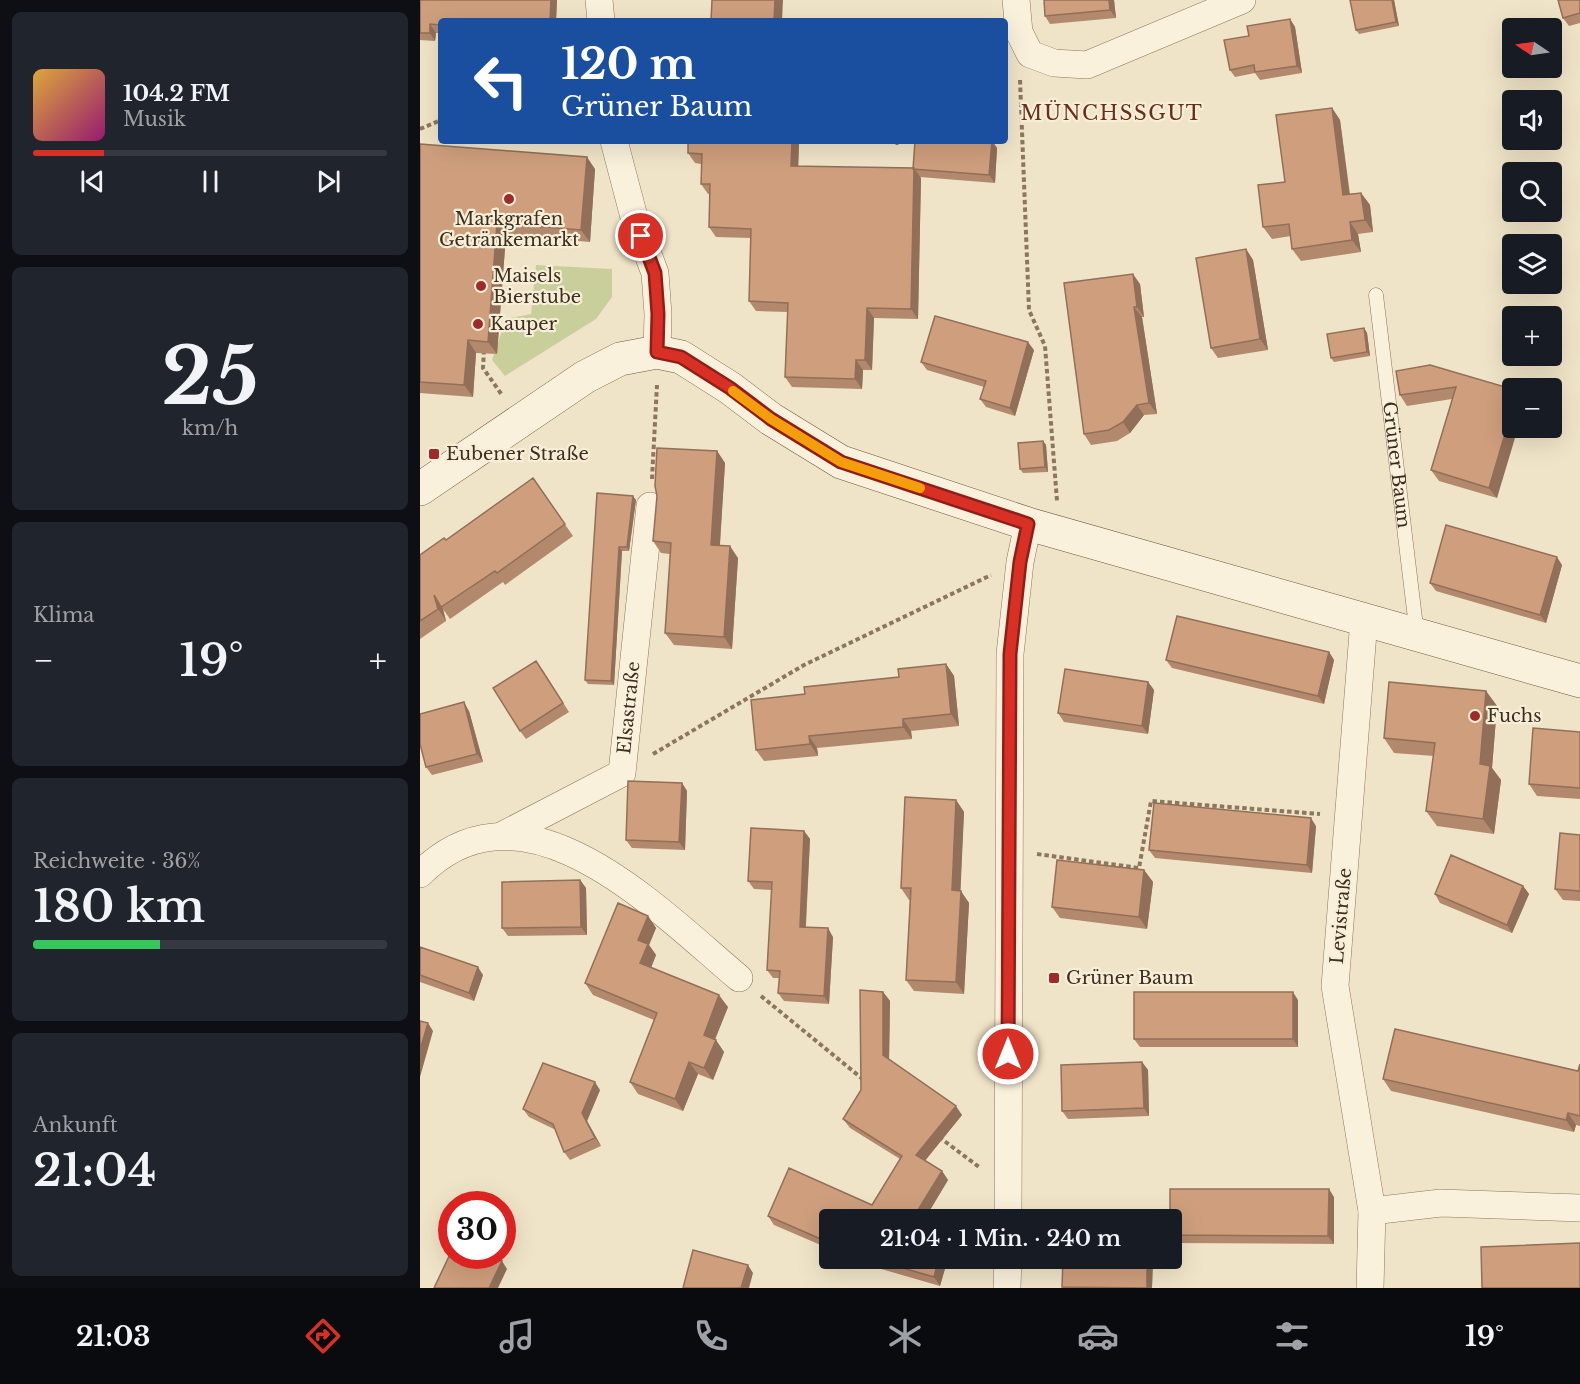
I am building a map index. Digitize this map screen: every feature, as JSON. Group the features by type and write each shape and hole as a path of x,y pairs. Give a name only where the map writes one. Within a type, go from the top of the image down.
{"street":[{"path":"599,0 601,18"},
{"path":"1016,0 1018,32 1030,54 1054,63 1087,64 1226,3"},
{"path":"615,144 634,217 655,273 658,314 657,352"},
{"path":"420,489 585,377 620,359 657,352 681,357 730,388 771,419 841,462 1039,527 1580,681"},
{"name":"Elsastraße","path":"420,874 461,844 501,836 622,773 650,506"},
{"path":"1008,1209 1010,654 1020,562 1039,527"},
{"name":"Levistraße","path":"1364,620 1335,986 1372,1211 1370,1288"},
{"name":"Elsastraße","path":"501,836 543,842 582,857 629,886 739,978"},
{"path":"1372,1211 1441,1203 1580,1208"},
{"path":"1007,1288 1008,1269"}],"lane":[{"name":"Grüner Baum","path":"1376,295 1417,635"}],"path":[{"path":"1030,54 1020,81 1029,310 1045,346 1057,500 1039,527"},
{"path":"420,130 438,121"},
{"path":"485,346 483,368 502,395"},
{"path":"650,506 657,384"},
{"path":"622,773 804,665 1020,562"},
{"path":"1010,850 1139,868 1151,801 1348,816"},
{"path":"739,978 867,1082"},
{"path":"933,1132 1008,1190"}],"green space":[{"path":"536,265 612,269 612,297 596,319 505,376 492,360 506,319 531,314"}],"building":[{"path":"420,0 551,0 550,18 438,18 438,25 430,24 430,33 420,33"},
{"path":"712,0 775,0 774,18 711,18"},
{"path":"1044,0 1109,0 1110,10 1045,16"},
{"path":"1350,0 1392,0 1396,22 1356,30"},
{"path":"1558,0 1580,0 1580,13 1563,18"},
{"path":"1290,19 1297,66 1255,72 1254,65 1230,70 1224,40 1249,36 1247,26"},
{"path":"1332,108 1343,195 1361,193 1365,220 1350,222 1352,240 1292,249 1289,224 1263,227 1258,185 1285,182 1276,115"},
{"path":"420,144 587,157 581,230 497,223 488,342 468,340 464,385 420,382"},
{"path":"688,144 792,144 791,166 914,168 911,309 867,308 865,360 856,360 855,379 785,377 788,303 749,301 751,229 709,227 710,184 701,184 702,154 688,153"},
{"path":"915,144 992,144 989,175 913,169"},
{"path":"1246,249 1260,339 1211,348 1196,258"},
{"path":"1133,274 1137,307 1134,307 1149,403 1137,405 1123,422 1109,430 1084,434 1064,283"},
{"path":"935,316 1028,342 1010,408 980,399 986,381 921,362"},
{"path":"1364,328 1367,352 1331,358 1327,334"},
{"path":"1430,365 1502,386 1504,438 1489,488 1431,470 1456,387 1400,395 1396,371"},
{"path":"1043,441 1045,467 1020,469 1018,443"},
{"path":"657,448 717,451 711,545 730,546 724,637 665,633 671,543 653,541 657,496 655,486"},
{"path":"533,478 565,524 497,573 495,571 441,607 434,595 438,609 420,621 420,555 444,538 446,540"},
{"path":"597,493 633,496 627,547 619,547 611,681 585,680"},
{"path":"1446,525 1557,557 1540,615 1430,583"},
{"path":"1177,616 1329,652 1318,696 1166,660"},
{"path":"536,661 563,703 520,731 493,688"},
{"path":"946,664 951,714 903,719 903,727 809,736 810,744 756,750 751,700 805,694 804,687 899,677 898,669"},
{"path":"1065,669 1148,682 1142,726 1058,713"},
{"path":"1389,682 1486,691 1480,764 1490,766 1483,819 1426,811 1435,743 1384,738"},
{"path":"464,702 477,754 426,767 420,744 420,714"},
{"path":"1533,728 1580,732 1580,788 1529,784"},
{"path":"628,781 682,783 679,842 626,840"},
{"path":"905,797 956,800 952,890 961,891 956,982 906,980 911,888 901,888"},
{"path":"1154,803 1311,818 1307,865 1149,850"},
{"path":"751,828 804,831 800,927 828,928 824,996 778,993 780,971 767,970 772,882 748,881"},
{"path":"1560,833 1580,835 1580,891 1555,889"},
{"path":"1451,855 1523,886 1507,925 1435,894"},
{"path":"1057,860 1144,870 1139,917 1052,907"},
{"path":"580,880 581,927 502,928 502,882"},
{"path":"618,903 648,916 638,940 648,944 640,963 719,995 704,1035 716,1040 704,1068 689,1062 675,1099 630,1082 657,1013 585,983"},
{"path":"420,947 478,967 469,993 420,975"},
{"path":"860,990 883,992 883,1055 956,1106 916,1155 942,1171 919,1209 819,1209 819,1238 768,1216 789,1168 872,1205 902,1156 843,1119 861,1090"},
{"path":"1134,992 1293,992 1293,1039 1134,1039"},
{"path":"420,1021 428,1023 420,1050"},
{"path":"1395,1029 1578,1071 1580,1064 1580,1116 1568,1113 1566,1120 1383,1079"},
{"path":"1142,1062 1144,1108 1062,1111 1061,1065"},
{"path":"543,1063 595,1082 582,1113 595,1138 564,1152 553,1124 523,1109"},
{"path":"1170,1189 1329,1189 1328,1236 1182,1235 1182,1209 1170,1209"},
{"path":"1580,1243 1580,1288 1482,1288 1481,1247"},
{"path":"693,1250 748,1265 741,1288 683,1288"},
{"path":"443,1269 498,1269 489,1288 434,1288"},
{"path":"906,1269 936,1269 934,1277"},
{"path":"1063,1269 1147,1269 1147,1288 1062,1287"}],"slow traffic":[{"path":"733,391 771,419 841,462 920,488"}],"place":[{"name":"Markgrafen Getränkemarkt","path":"509,199"},
{"name":"Maisels Bierstube","path":"481,286"},
{"name":"Kauper","path":"478,324"},
{"name":"Eubener Straße","path":"434,454"},
{"name":"Fuchs","path":"1475,716"},
{"name":"Grüner Baum","path":"1054,978"}],"district":[{"name":"MÜNCHSSGUT","path":"1112,113"}],"route":[{"path":"641,236 655,273 658,314 657,352 681,357 730,388 771,419 841,462 1028,524 1020,562 1010,654 1008,1054"}]}
